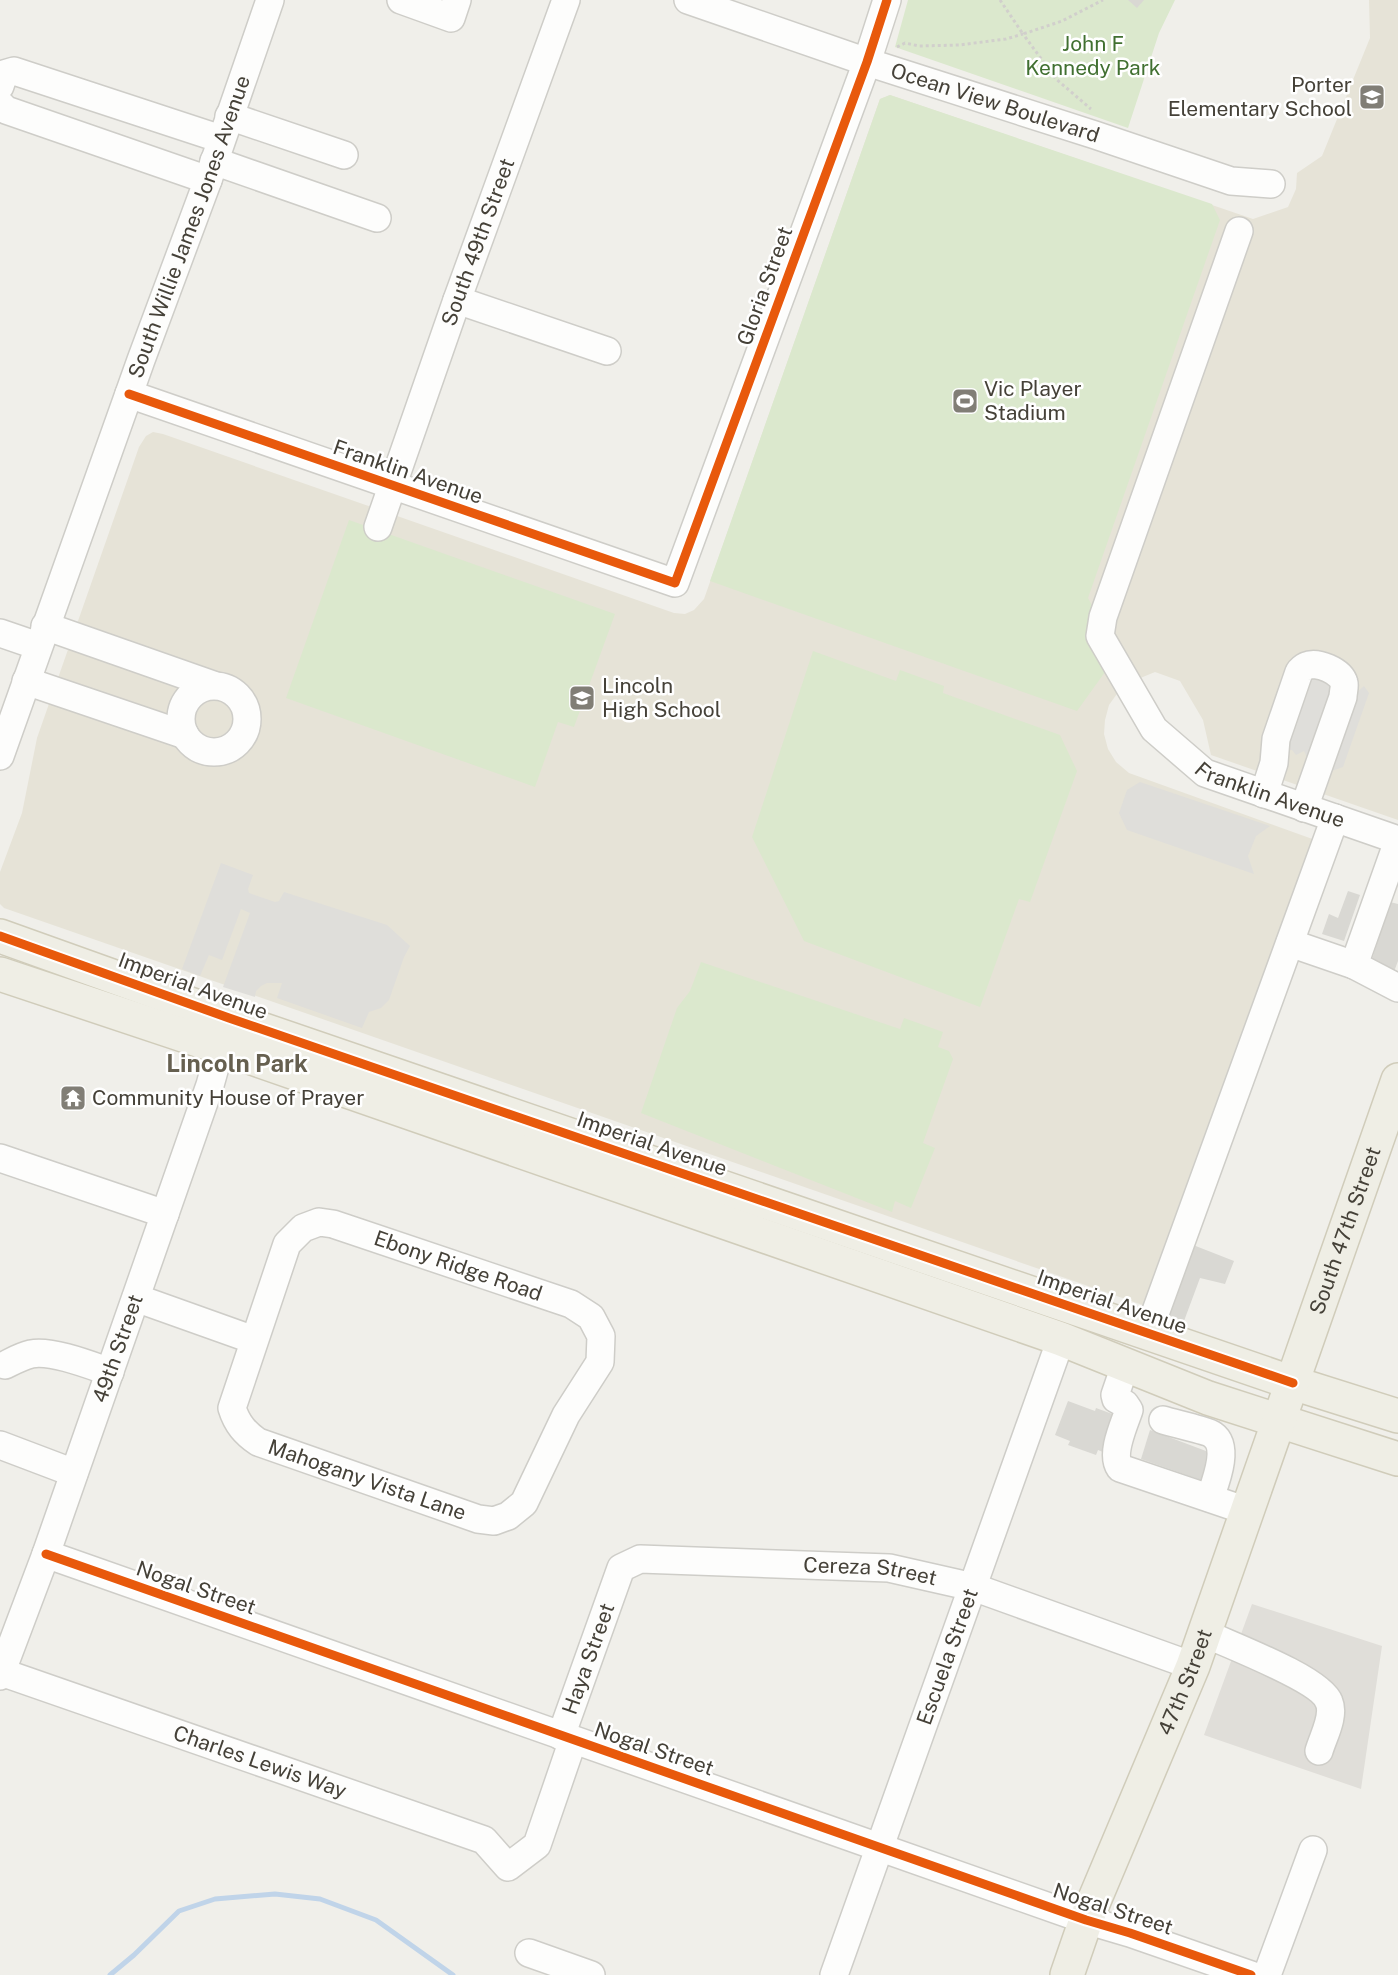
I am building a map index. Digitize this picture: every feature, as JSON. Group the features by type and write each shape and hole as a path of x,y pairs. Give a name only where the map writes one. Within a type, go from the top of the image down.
{"main road":[{"name":"Imperial Avenue","path":"0,936 225,1033 1126,1363 1208,1398 1398,1459"},
{"name":"Imperial Avenue","path":"0,974 225,1033 1398,1416"},
{"name":"South 47th Street","path":"1293,1383 1398,1080"},
{"name":"47th Street","path":"1067,1975 1086,1920 1193,1666 1293,1383"}],"street":[{"name":"South Willie James Jones Avenue","path":"0,756 270,0"},
{"path":"401,0 451,18 458,0"},
{"name":"South 49th Street","path":"378,527 457,300 566,0"},
{"name":"Ocean View Boulevard","path":"688,0 867,62 1231,181 1271,184"},
{"name":"Gloria Street","path":"675,584 867,62 887,0"},
{"path":"0,86 4,74 14,71 218,149 377,218"},
{"path":"0,104 6,110 218,149 344,155"},
{"name":"Franklin Avenue","path":"1239,231 1103,617 1100,636 1154,729 1205,773 1398,841"},
{"path":"457,300 607,351"},
{"name":"Franklin Avenue","path":"129,394 675,584"},
{"path":"0,633 41,636 213,686 225,687 235,693 242,702 247,722 239,741 222,751 211,752 201,750 184,735 181,713 192,693 213,686"},
{"path":"1264,794 1274,763 1276,739 1299,672 1313,664 1332,670 1340,676 1344,683 1343,697 1304,808"},
{"path":"26,681 184,735"},
{"path":"1148,1333 1335,819"},
{"path":"1354,965 1398,841"},
{"path":"1290,943 1354,965 1398,988"},
{"name":"49th Street","path":"1,1674 46,1554 136,1298 210,1085 225,1033"},
{"path":"0,1158 165,1214"},
{"name":"Ebony Ridge Road","path":"254,1340 287,1244 303,1228 319,1222 333,1224 571,1304 591,1317 601,1336 600,1362 566,1415 524,1503 508,1516"},
{"path":"136,1298 254,1340"},
{"name":"Escuela Street","path":"834,1975 1061,1339"},
{"name":"Mahogany Vista Lane","path":"254,1340 232,1408 235,1418 246,1434 258,1442 478,1519 494,1521 508,1516"},
{"path":"5,1365 33,1353 67,1358 110,1372"},
{"path":"1126,1363 1115,1395 1129,1410 1116,1452 1120,1468 1247,1511"},
{"path":"1196,1430 1208,1398"},
{"path":"1163,1420 1214,1435 1222,1450 1210,1498"},
{"path":"0,1445 74,1473"},
{"name":"Nogal Street","path":"46,1554 1086,1920 1251,1975"},
{"name":"Cereza Street","path":"617,1580 621,1568 640,1559 889,1568 973,1587 1193,1666"},
{"name":"Haya Street","path":"508,1867 537,1845 567,1738 617,1580"},
{"path":"1204,1633 1293,1674 1324,1692 1330,1704 1329,1720 1319,1751"},
{"name":"Charles Lewis Way","path":"1,1674 484,1840 508,1867"},
{"path":"1267,1975 1314,1850"},
{"path":"529,1953 591,1975"}],"path":[{"path":"1000,0 1056,79 1094,111 1099,123 1095,135"},
{"path":"867,62 905,43 919,46 958,45 1006,39 1062,21 1103,0"}],"shaded area":[{"name":"Lincoln High School","path":"1369,0 1398,0 1398,820 1211,755 1203,720 1180,681 1155,672 1119,691 1109,705 1104,734 1108,749 1116,762 1129,773 1318,841 1154,1309 4,908 0,904 0,872 22,813 37,738 139,447 146,436 153,432 163,434 674,613 685,614 694,610 704,599 880,99 890,95 1253,219 1288,207 1296,189 1297,173 1322,156 1370,38"},
{"path":"1303,652 1346,667 1355,694 1364,686 1369,693 1343,767 1323,774 1313,771 1304,751 1296,755 1292,750 1288,750 1271,762 1261,743 1291,661 1295,655"},
{"path":"1140,782 1270,826 1256,836 1248,856 1254,874 1127,830 1119,813 1127,790"},
{"path":"221,863 253,875 248,889 249,893 275,902 279,901 284,892 387,925 410,946 389,1000 381,1008 369,1012 362,1028 277,998 282,983 267,983 261,986 256,991 255,997 223,987 250,913 241,909 222,960 209,955 200,976 182,969"},
{"path":"1252,1604 1382,1646 1361,1789 1204,1735"}],"green space":[{"name":"John F Kennedy Park","path":"908,0 1175,0 1159,33 1128,128 895,47"},
{"name":"Vic Player Stadium","path":"890,95 1212,204 1220,220 1088,598 1095,611 1086,635 1105,672 1077,711 710,581 880,99"},
{"path":"349,520 615,614 574,727 558,722 535,787 286,698"},
{"path":"813,651 896,681 900,670 944,686 943,693 1060,735 1077,771 1030,902 1019,899 980,1007 804,941 752,837"},
{"path":"701,962 900,1029 904,1018 943,1032 938,1047 949,1051 953,1059 923,1143 935,1148 911,1208 895,1201 892,1212 641,1113 677,1008 690,991"}],"building":[{"path":"1128,0 1144,0 1137,8"},
{"path":"1348,891 1360,895 1344,941 1322,934 1329,914 1338,918"},
{"path":"1390,902 1398,904 1398,961 1392,977 1369,969"},
{"path":"1188,1243 1234,1261 1225,1284 1200,1278 1184,1321 1164,1314"},
{"path":"1068,1401 1095,1411 1096,1408 1115,1415 1103,1452 1098,1450 1096,1455 1068,1445 1070,1441 1055,1435"},
{"path":"1150,1430 1214,1454 1204,1481 1141,1459"}],"waterway":[{"path":"110,1975 179,1911 215,1899 275,1894 320,1899 376,1920 453,1975"}],"cycle path":[{"path":"129,394 675,583 867,62 887,0"},
{"path":"0,936 229,1018 1293,1383"},
{"path":"46,1554 1086,1920 1251,1975"}],"place":[{"name":"Porter Elementary School","path":"1372,97"},
{"name":"Vic Player Stadium","path":"965,401"},
{"name":"Lincoln High School","path":"582,698"},
{"name":"Community House of Prayer","path":"73,1098"}],"district":[{"name":"Lincoln Park","path":"237,1064"}]}
